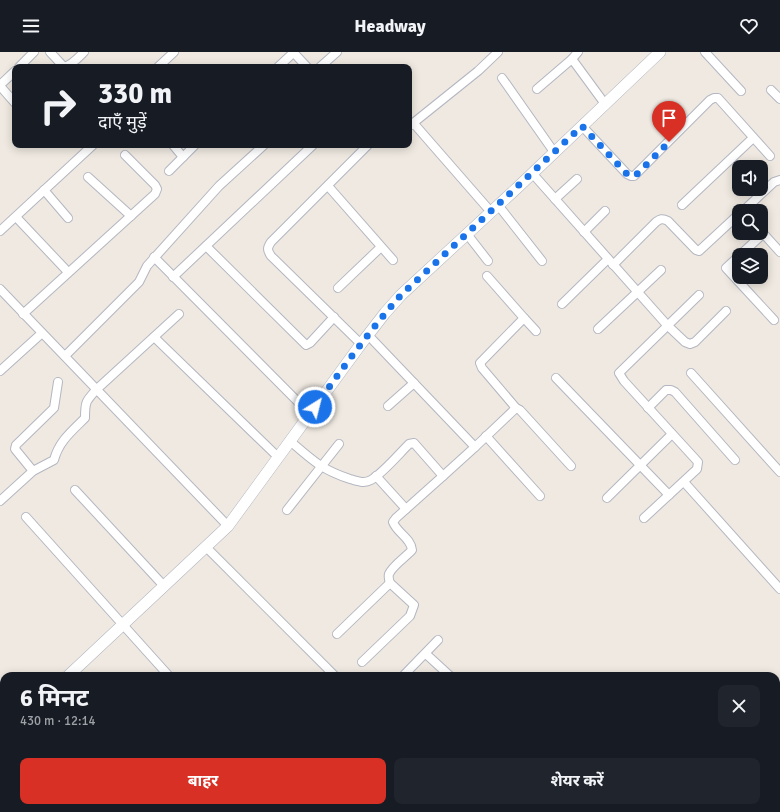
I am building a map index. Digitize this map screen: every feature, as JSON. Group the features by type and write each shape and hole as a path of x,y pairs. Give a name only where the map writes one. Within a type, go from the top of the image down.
{"street":[{"path":"22,64 34,52"},
{"path":"50,52 62,64"},
{"path":"70,64 84,52"},
{"path":"161,64 174,52"},
{"path":"281,64 293,52 304,64"},
{"path":"323,64 336,52"},
{"path":"412,123 478,71 498,52"},
{"path":"72,672 228,526 361,344 401,295 532,174 660,52"},
{"path":"705,52 741,91"},
{"path":"537,89 576,54 605,104"},
{"path":"12,74 0,85 12,99"},
{"path":"502,78 554,152"},
{"path":"771,90 780,99"},
{"path":"582,126 627,174 634,176 710,100 718,98 770,156"},
{"path":"412,124 416,126 495,208 542,261"},
{"path":"682,205 753,138"},
{"path":"0,231 90,148"},
{"path":"176,148 183,157"},
{"path":"169,171 192,148"},
{"path":"65,356 139,282 147,266 154,257 219,186 261,148"},
{"path":"173,277 310,148"},
{"path":"361,344 271,256 268,251 268,247 271,242 365,148"},
{"path":"23,314 155,194 157,189 155,185 125,155"},
{"path":"532,174 667,325 685,342 690,344 695,342 726,311"},
{"path":"88,177 131,216"},
{"path":"555,200 577,178"},
{"path":"750,204 774,182 780,180"},
{"path":"328,186 393,260"},
{"path":"44,190 68,218"},
{"path":"584,232 605,211"},
{"path":"16,217 68,272"},
{"path":"562,304 660,219 668,221 696,250 699,251 732,220"},
{"path":"467,234 488,261"},
{"path":"768,239 780,252"},
{"path":"748,248 755,240"},
{"path":"206,246 306,345 310,343 334,317"},
{"path":"338,288 381,247"},
{"path":"154,257 310,414"},
{"path":"732,263 726,268 732,274"},
{"path":"598,329 660,270"},
{"path":"487,276 536,331"},
{"path":"741,284 774,320"},
{"path":"1,292 97,388 228,526"},
{"path":"644,518 697,469 698,462 624,381 619,373 699,294"},
{"path":"0,501 33,471 54,460 57,449 67,436 85,418 85,405 87,400 97,388 179,314"},
{"path":"524,318 480,363 482,368 516,408 520,410 571,466"},
{"path":"0,371 42,333"},
{"path":"368,335 475,446"},
{"path":"154,337 278,457"},
{"path":"691,373 780,472"},
{"path":"556,378 669,495"},
{"path":"33,471 15,449 16,446 54,408 58,382"},
{"path":"388,406 414,383"},
{"path":"648,408 666,390 675,392 735,460"},
{"path":"362,662 410,616 414,605 390,583 388,578 392,569 412,550 412,545 395,527 393,522 516,408"},
{"path":"607,498 672,434"},
{"path":"486,436 540,496"},
{"path":"290,441 321,467 337,475 366,483 376,476 409,444 416,444 443,476"},
{"path":"287,510 339,444"},
{"path":"376,476 406,509"},
{"path":"684,482 780,588"},
{"path":"75,490 164,586"},
{"path":"26,517 122,626 165,672"},
{"path":"206,547 331,672"},
{"path":"337,634 390,583"},
{"path":"407,672 438,640"},
{"path":"426,654 446,672"}],"route":[{"path":"315,407 361,344 401,295 582,126 627,174 631,176 638,173 669,142"}]}
